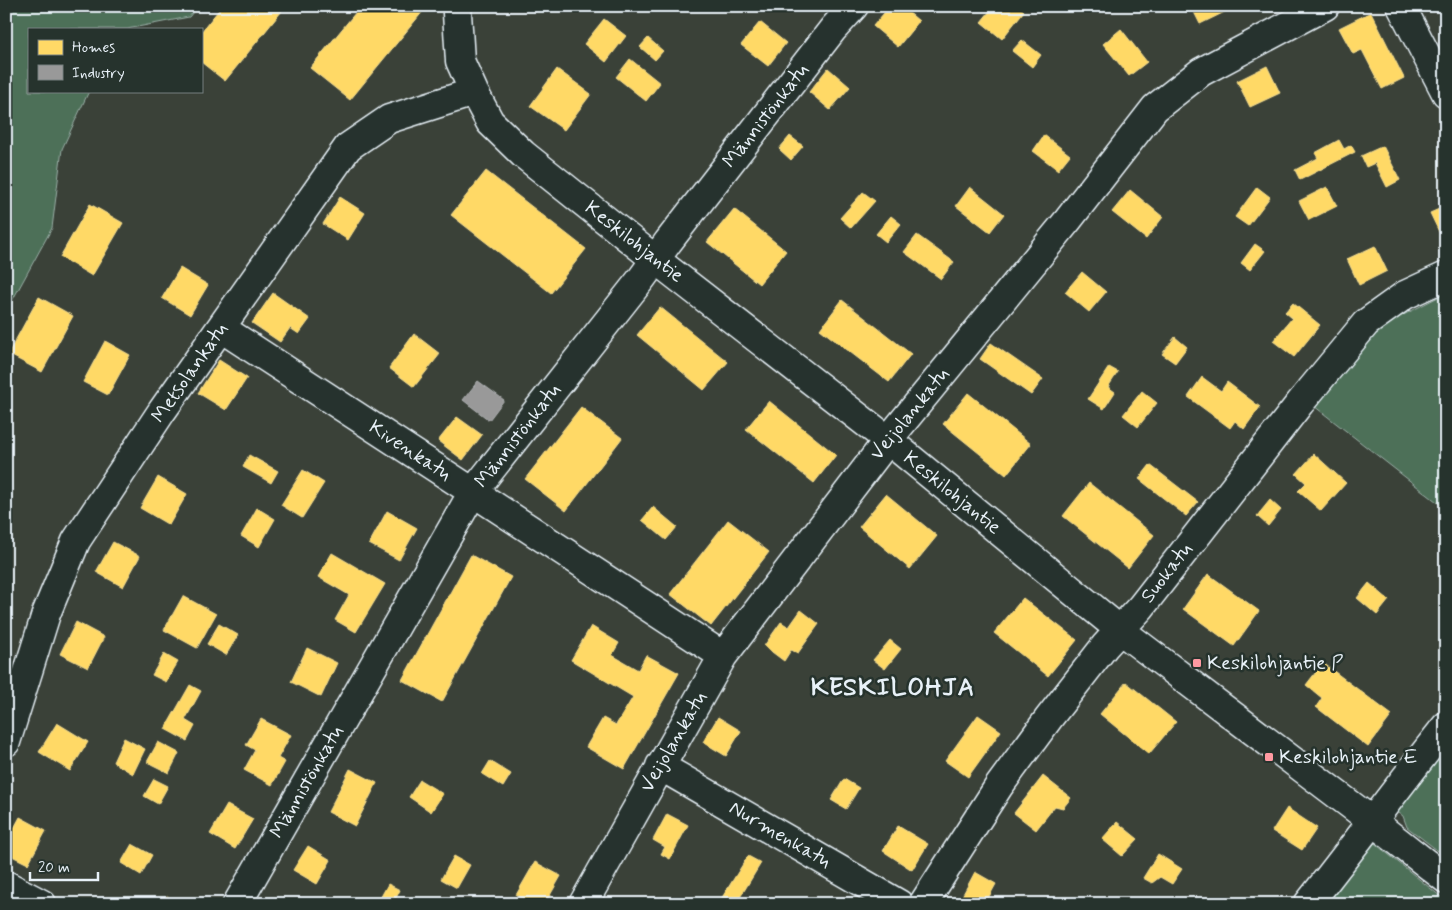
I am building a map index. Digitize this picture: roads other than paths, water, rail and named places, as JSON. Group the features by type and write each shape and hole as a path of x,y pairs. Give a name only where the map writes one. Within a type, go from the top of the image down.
{"street":[{"name":"Keskilohjantie","path":"458,6 460,61 490,122 524,154 656,260 888,440 1120,630 1372,820 1446,879"},
{"name":"Männistönkatu","path":"237,904 474,492 656,260 814,53 854,6"},
{"name":"Veijolankatu","path":"583,904 723,656 888,440 1068,220 1155,108 1201,72 1325,6"},
{"path":"1401,6 1446,93"},
{"name":"Metsolankatu","path":"6,742 46,614 76,541 162,411 348,147 389,119 474,92"},
{"name":"Suokatu","path":"923,904 999,786 1077,682 1141,607 1300,402 1366,323 1405,295 1446,276"},
{"name":"Kivenkatu","path":"221,328 723,656"},
{"path":"1308,904 1446,726"},
{"name":"Nurmenkatu","path":"660,766 899,904"},
{"path":"6,885 42,904"}],"place":[{"name":"Keskilohjantie P","path":"1197,663"},
{"name":"Keskilohjantie E","path":"1269,757"}],"district":[{"name":"KESKILOHJA","path":"893,688"}]}
